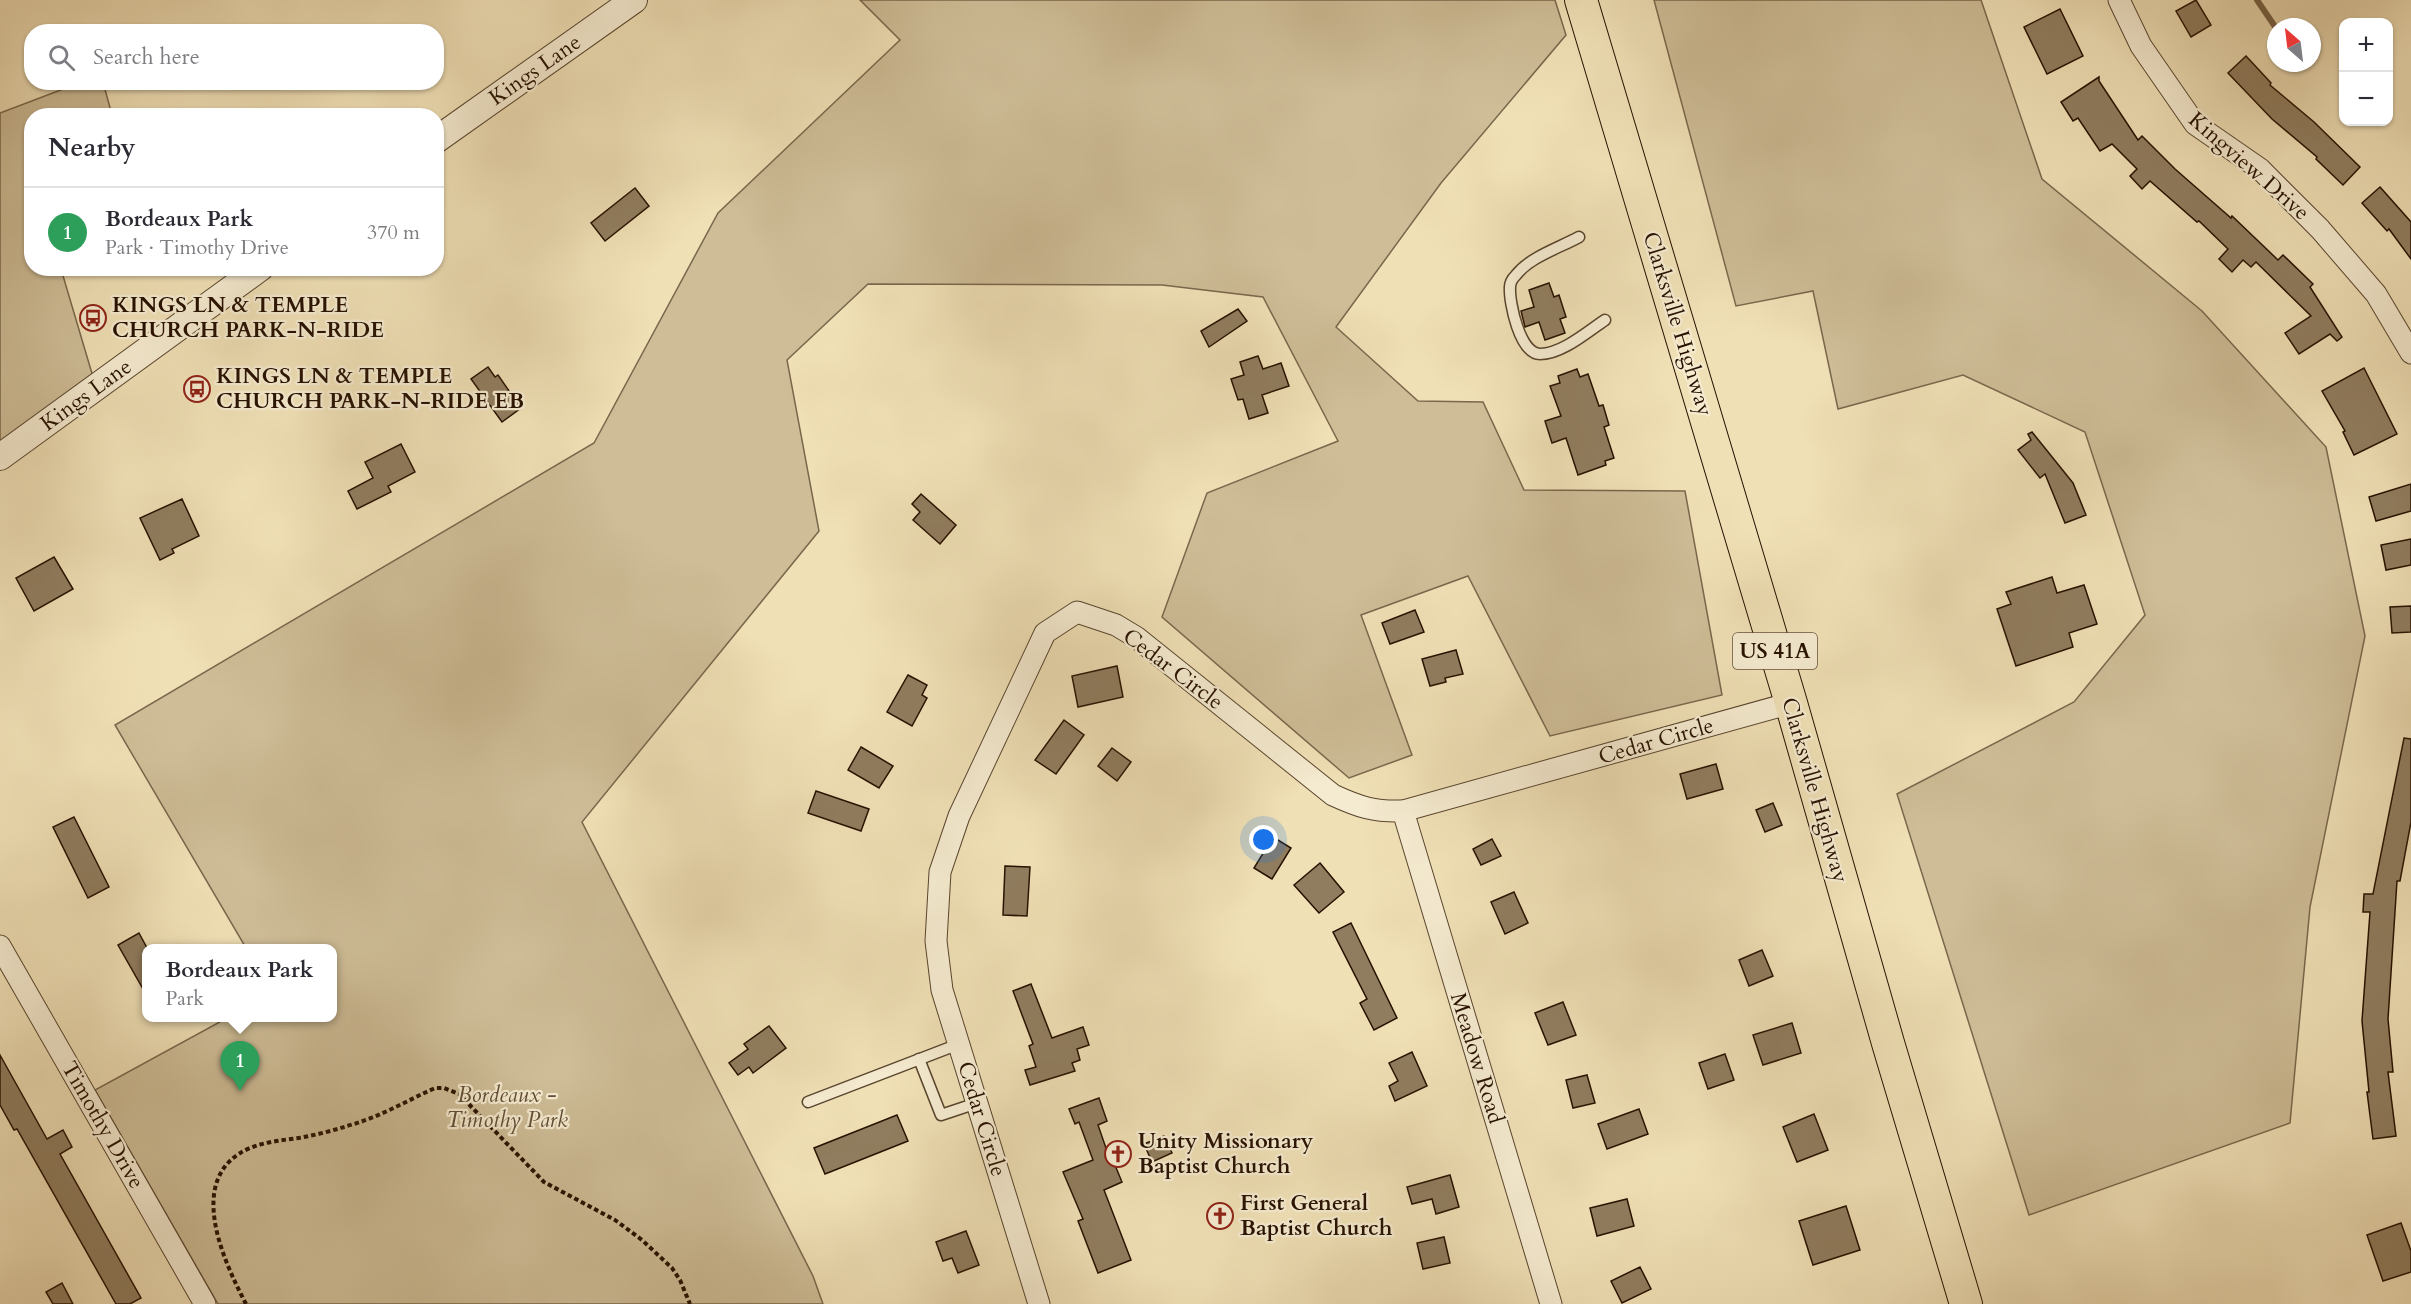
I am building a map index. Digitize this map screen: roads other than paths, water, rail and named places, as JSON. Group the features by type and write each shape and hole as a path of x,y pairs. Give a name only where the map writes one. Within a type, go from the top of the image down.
{"main road":[{"name":"Clarksville Highway","path":"1581,0 1791,704 1888,1043 1966,1304"}],"street":[{"name":"Kings Lane","path":"444,134 634,0"},
{"name":"Kingview Drive","path":"2119,0 2141,46 2195,124 2260,169 2320,229 2376,294 2411,354"},
{"name":"Kings Lane","path":"0,457 249,276"},
{"name":"Cedar Circle","path":"1039,1304 942,990 936,940 940,872 960,816 1045,633 1077,612 1116,625 1136,637 1333,795 1368,810 1403,811 1791,704"},
{"name":"Meadow Road","path":"1403,811 1551,1304"},
{"name":"Timothy Drive","path":"0,946 205,1304"}],"lane":[{"path":"1579,237 1522,268 1509,285 1512,308 1528,350 1538,354 1553,352 1605,320"},
{"path":"808,1102 959,1044"},
{"path":"919,1059 942,1115 977,1103"}],"waterway":[{"path":"2257,0 2269,18"}],"place":[{"name":"KINGS LN & TEMPLE CHURCH PARK-N-RIDE","path":"93,318"},
{"name":"KINGS LN & TEMPLE CHURCH PARK-N-RIDE EB","path":"197,389"},
{"name":"Bordeaux Park","path":"240,1091"},
{"name":"Unity Missionary Baptist Church","path":"1118,1154"},
{"name":"First General Baptist Church","path":"1220,1216"}],"park label":[{"name":"Bordeaux - Timothy Park","path":"507,1108"}]}
